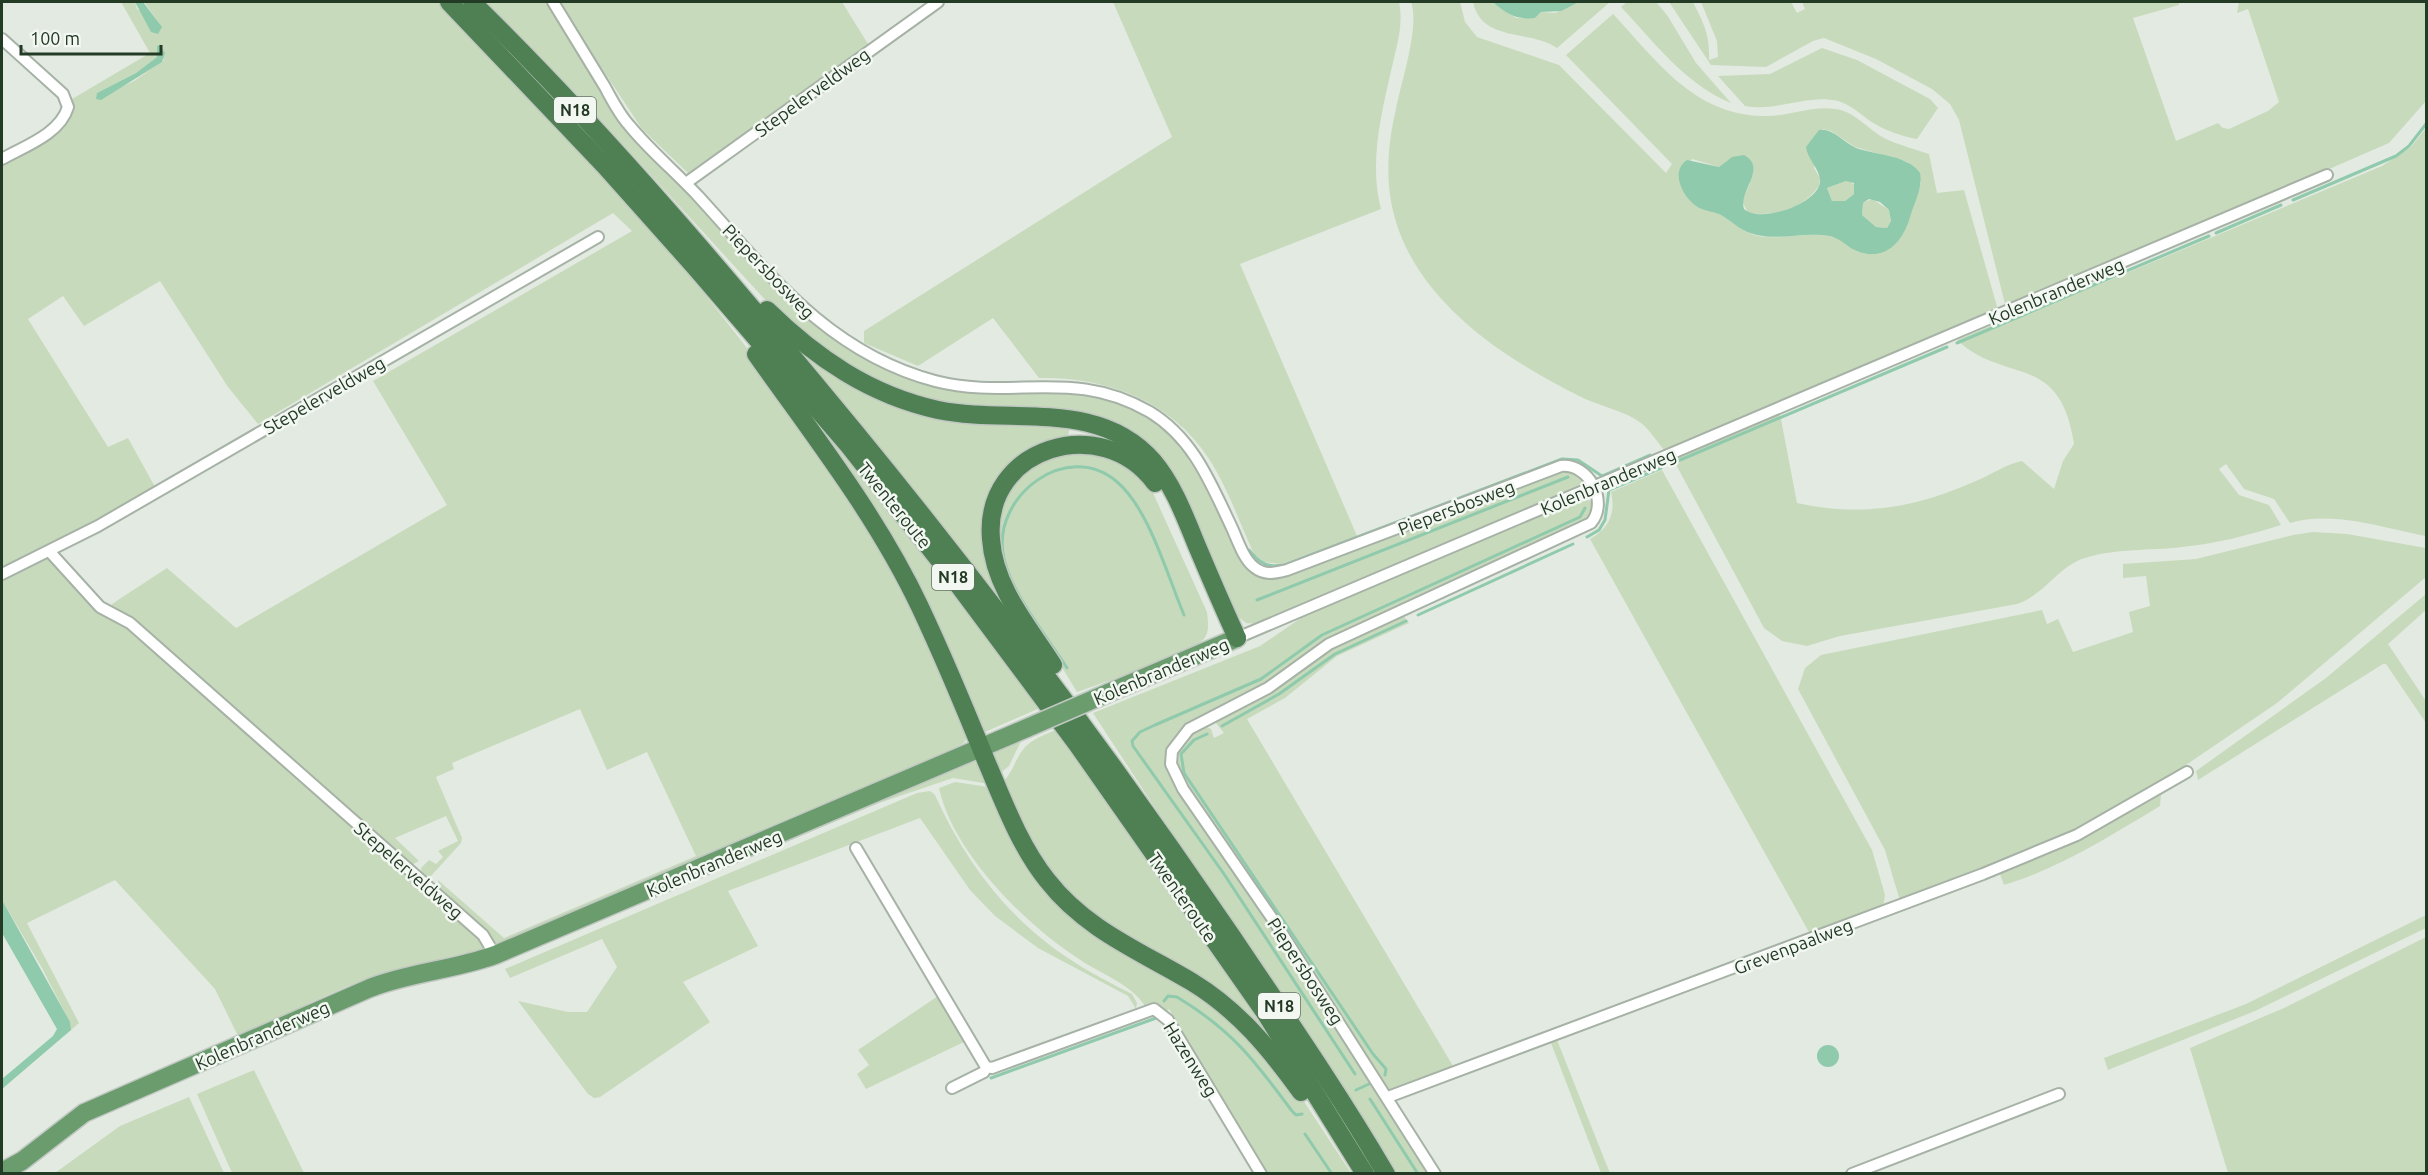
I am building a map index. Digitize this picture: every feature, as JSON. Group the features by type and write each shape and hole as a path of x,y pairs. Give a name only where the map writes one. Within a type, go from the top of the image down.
{"highway":[{"name":"Twenteroute","path":"449,2 598,158 695,267 849,446 951,575 1042,696 1266,1014 1364,1173"},
{"name":"Twenteroute","path":"472,2 548,79 657,200 774,334 912,500 1088,730 1290,1022 1386,1173"},
{"name":"N18","path":"657,200 704,243 806,347 860,382 885,394 939,410 985,416 1084,421 1103,426 1130,441 1152,461 1172,489 1232,640"},
{"name":"N18","path":"695,267 861,503 896,558 1025,846 1058,893 1108,936 1193,983 1233,1012 1268,1048 1364,1173"},
{"name":"N18","path":"1088,730 1060,678 1011,599 992,552 990,524 996,502 1009,479 1031,458 1067,444 1093,444 1119,452 1141,467 1167,502 1232,640"}],"main road":[{"name":"Kolenbranderweg","path":"2,1172 22,1161 84,1113 108,1102 388,981 467,965 495,955 1232,640"}],"street":[{"name":"Piepersbosweg","path":"553,2 627,124 686,183 792,298 822,325 885,363 912,374 968,387 1050,386 1093,389 1113,395 1153,414 1196,455 1210,477 1243,553 1255,568 1263,572 1272,574 1287,570 1561,466 1577,467 1594,486 1598,508 1595,518 1583,528 1329,644 1268,688 1189,729 1172,751 1171,764 1183,789 1276,924 1389,1097 1435,1173"},
{"name":"Stepelerveldweg","path":"686,183 938,2"},
{"path":"2,39 63,94 68,106 64,118 54,129 2,159"},
{"name":"Kolenbranderweg","path":"1232,640 2327,176"},
{"name":"Stepelerveldweg","path":"2,574 50,552 598,237"},
{"name":"Stepelerveldweg","path":"50,552 100,607 130,623 483,935 495,955"},
{"name":"Grevenpaalweg","path":"1389,1097 1983,874 2077,835 2187,772"},
{"path":"856,848 986,1067 984,1072 952,1088"},
{"name":"Hazenweg","path":"986,1067 992,1068 1154,1009 1168,1020 1261,1173"},
{"path":"1852,1173 2058,1094"}],"shaded area":[{"path":"121,2 135,2 137,9 159,23 144,2 442,2 492,53 689,274 765,371 893,560 968,735 964,743 907,771 498,945 439,891 438,880 504,938 696,856 647,752 607,770 580,709 452,763 454,769 436,777 462,838 461,843 431,876 422,876 421,868 429,860 436,864 443,857 438,851 458,841 446,816 395,838 419,861 410,866 112,609 111,605 167,568 236,628 447,505 373,381 632,231 613,213 258,424 228,387 160,281 84,326 63,296 28,319 108,447 128,438 155,487 56,544 2,568 2,166 57,132 70,111 72,99 150,53","holes":["157,49 164,60 134,81 106,94 97,93 136,73 157,57"]},
{"path":"135,2 143,2 162,27 158,34 151,32"},
{"path":"483,2 546,2 620,122 791,302 820,328 858,354 928,382 1094,392 1139,410 1177,440 1201,471 1242,558 1262,575 1559,471 1571,469 1583,479 1582,483 1558,498 1258,624 1246,623 1236,615 1138,440 1010,411 930,402 870,383 793,330 581,99"},
{"path":"558,2 842,2 868,44 688,173 642,129"},
{"path":"1113,2 1399,2 1401,19 1399,36 1384,105 1376,157 1381,209 1240,264 1357,536 1281,564 1264,562 1254,554 1216,470 1194,439 1176,421 1135,396 1112,388 1088,382 1039,378 993,318 918,366 864,343 864,331 1172,137"},
{"path":"1411,2 1460,2 1465,22 1477,37 1559,65 1666,173 1672,164 1566,55 1613,14 1678,82 1716,106 1739,113 1763,116 1826,108 1849,113 1886,139 1929,154 1937,193 1964,190 1998,310 1665,451 1641,423 1547,379 1484,338 1456,314 1431,287 1411,256 1396,223 1388,167 1392,128 1412,40","holes":["1822,129 1831,131 1855,147 1908,162 1921,183 1903,234 1852,248 1831,236 1758,236 1693,202 1682,187 1679,178 1692,159 1719,167 1728,160 1750,183 1742,201 1748,213 1768,214 1787,210 1805,200 1819,186 1820,178 1814,168"]},
{"path":"1473,2 1493,2 1516,18 1535,18 1541,12 1555,13 1579,2 1610,2 1557,48 1546,42 1496,30 1478,15"},
{"path":"1493,2 1579,2 1561,11 1541,12 1535,18 1523,18 1512,15"},
{"path":"1627,2 1656,2 1667,15 1696,63 1731,103 1714,95 1685,74 1621,7"},
{"path":"1669,2 1693,2 1706,30 1709,60 1718,57 1717,41 1701,2 1791,2 1797,13 1805,9 1802,2 2179,2 2179,5 2133,18 2176,141 2218,123 2223,128 2229,129 2268,111 2279,102 2248,9 2237,13 2239,2 2426,2 2426,101 2389,143 2009,308 2005,304 1959,120 1950,104 1932,89 1876,59 1824,38 1813,41 1766,67 1711,65"},
{"path":"160,45 165,53 162,62 101,100 96,99 97,93 136,73 157,57 157,46"},
{"path":"1822,48 1857,60 1930,99 1938,108 1917,139 1881,127 1838,101 1826,99 1769,107 1745,106 1718,76 1770,74"},
{"path":"2426,128 2426,536 2340,519 2306,519 2290,523 2274,499 2244,489 2226,464 2219,469 2239,495 2269,505 2281,525 2207,544 2121,551 2085,558 2067,567 2036,594 2017,604 1840,636 1807,646 1782,641 1764,628 1673,459 1780,414 1797,503 1844,509 1910,504 1982,479 2022,461 2054,489 2063,461 2074,444 2067,415 2057,395 2043,382 1975,354 1957,340 2096,282 2098,285 2382,166 2411,147"},
{"path":"1819,130 1824,130 1856,148 1891,156 1915,167 1920,173 1919,190 1907,226 1898,242 1884,252 1867,254 1828,236 1773,237 1752,234 1721,215 1696,206 1686,196 1680,183 1679,170 1687,160 1719,167 1732,157 1744,155 1751,160 1753,173 1743,202 1744,209 1752,213 1775,213 1810,198 1817,190 1820,178 1806,147","holes":["1846,181 1854,183 1854,194 1845,201 1832,201 1827,188","1869,199 1880,202 1889,210 1891,221 1887,228 1876,227 1862,215 1863,203"]},
{"path":"1849,180 1855,186 1854,194 1845,201 1832,201 1827,188"},
{"path":"1872,199 1889,210 1891,221 1887,228 1876,227 1862,215 1863,203"},
{"path":"791,343 852,383 1018,422 1070,428 1067,439 1060,441 993,502 1012,619"},
{"path":"770,361 898,516 1042,707 985,732 980,731 928,615"},
{"path":"1088,450 1131,470 1153,493 1207,612 1208,626 1204,639 1196,645 1144,668 1077,692 1008,578 997,545 999,515 1010,489 1026,471 1042,459"},
{"path":"1662,470 1872,850 1885,895 1883,907 1810,934 1590,539 1597,535 1610,520 1611,492"},
{"path":"1583,498 1593,502 1595,507 1587,521 1400,609 1268,684 1193,722 1181,730 1167,753 1170,776 1271,923 1430,1173 1394,1173 1093,713 1260,646 1314,609"},
{"path":"2313,532 2347,534 2426,548 2426,577 2277,703 2161,782 2104,814 2020,856 1900,901 1885,850 1798,689 1805,668 1821,655 2042,610 2047,624 2058,619 2073,652 2133,632 2129,612 2150,606 2146,576 2123,578 2123,564 2196,559"},
{"path":"46,557 92,604 122,622 484,942 485,949 348,986 307,1004 284,1020 239,1038 215,989 115,880 27,923 79,1023 70,1031 65,1013 42,968 2,900 2,577"},
{"path":"2426,594 2426,610 2388,644 2426,701 2426,723 2386,664 2383,664 2198,780 2196,771 2326,678"},
{"path":"1403,615 1409,623 1337,656 1285,698 1247,719 1453,1066 1393,1091 1385,1088 1183,784 1174,762 1180,745 1195,732 1205,726 1211,729 1214,738 1224,733 1216,723 1218,718 1323,651"},
{"path":"1060,728 1258,1016 1316,1106 1255,1028 1131,946 1056,885 1000,784 1008,776 1019,755 1029,743"},
{"path":"1023,737 1009,766 998,775 992,751"},
{"path":"970,761 978,763 991,780 983,783 953,778 879,803 501,962"},
{"path":"955,782 989,787 1044,880 1213,1000 1297,1091 1351,1173 1267,1173 1169,1009 1167,1011 1156,1005 1145,1006 1124,985 1088,965 1036,927 994,885 959,837 947,813 939,788"},
{"path":"930,791 935,795 947,820 975,866 1009,908 1028,927 1071,960 1132,994 1137,1003 1136,1009 1128,996 1038,948 995,916 970,890 920,818 728,891 758,946 683,982 710,1022 600,1097 594,1098 588,1094 518,1001 568,1012 587,1012 617,967 602,939 510,978 505,969 917,793"},
{"path":"2161,795 2160,806 2103,840 2045,870 2004,885 2000,874 2068,846"},
{"path":"2,900 70,1022 71,1030 2,1089 2,1079 53,1036 57,1029 2,933"},
{"path":"2426,915 2426,928 2255,1011 2108,1070 2104,1058 2246,1004"},
{"path":"2426,937 2426,1173 2228,1173 2190,1048 2284,1008"},
{"path":"938,996 966,1041 866,1089 857,1074 869,1065 858,1050"},
{"path":"1557,1040 1610,1173 1601,1173 1551,1043"},
{"path":"1828,1045 1836,1048 1839,1056 1836,1064 1828,1067 1820,1064 1817,1056 1820,1048"},
{"path":"254,1070 304,1173 232,1173 197,1094"},
{"path":"189,1097 224,1173 55,1173 120,1126"}],"waterway":[{"path":"2293,200 2396,156 2409,146 2426,124"},
{"path":"2216,233 2281,205"},
{"path":"1957,343 2209,236"},
{"path":"1673,463 1947,347"},
{"path":"1249,550 1264,564 1284,565 1562,459 1578,460 1602,476 1650,455"},
{"path":"1067,668 1020,597 1006,567 1003,553 1003,532 1010,512 1022,494 1038,480 1056,470 1076,467 1097,470 1116,481 1128,493 1148,525 1184,615"},
{"path":"1587,537 1599,530 1605,520 1609,490 1661,468"},
{"path":"1257,600 1568,477"},
{"path":"1355,1074 1224,874 1133,746 1132,741 1140,732 1261,679 1322,635 1580,517 1585,508"},
{"path":"1418,615 1573,544"},
{"path":"1222,726 1279,694 1335,654 1406,621"},
{"path":"1207,734 1194,740 1181,754 1184,773 1373,1054 1386,1069 1385,1075"},
{"path":"1164,1001 1168,996 1177,997 1228,1034 1254,1062 1292,1111 1296,1115 1302,1114"},
{"path":"991,1078 1156,1018"},
{"path":"1356,1090 1369,1084"},
{"path":"1370,1099 1418,1174"},
{"path":"1305,1134 1332,1174"}]}
